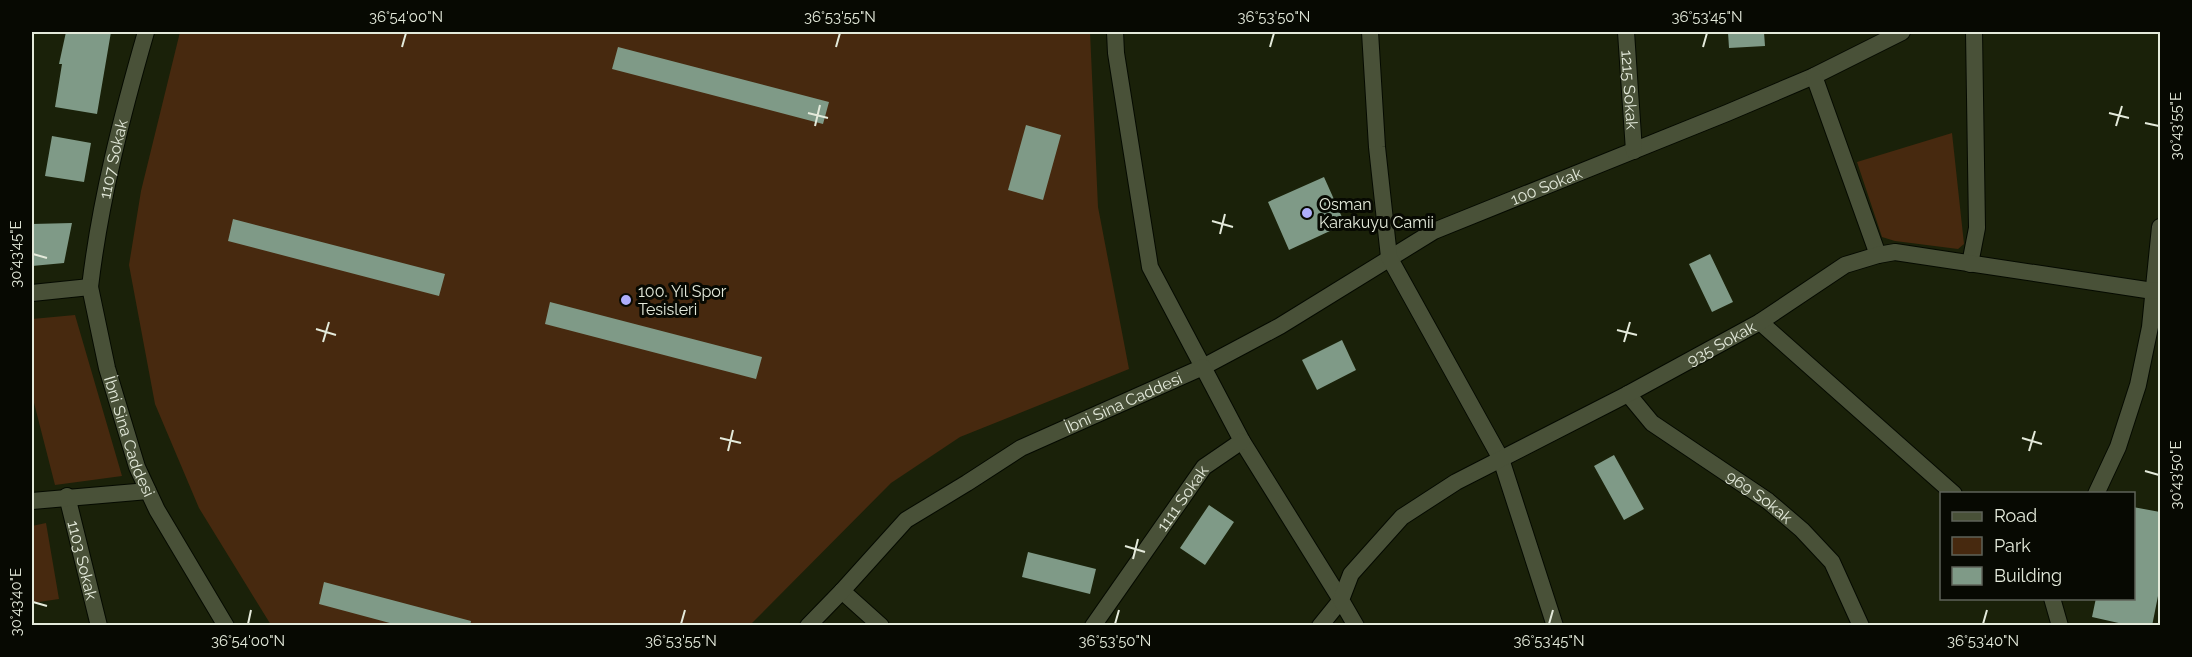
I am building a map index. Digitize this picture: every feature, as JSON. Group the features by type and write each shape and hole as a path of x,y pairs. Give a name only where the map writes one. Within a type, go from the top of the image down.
{"street":[{"name":"1107 Sokak","path":"90,288 96,236 129,89 146,32"},
{"path":"1115,32 1116,52 1150,267 1203,367"},
{"path":"1370,32 1377,147 1389,258 1501,459 1555,626"},
{"name":"1215 Sokak","path":"1626,32 1634,151"},
{"name":"100 Sokak","path":"1203,367 1280,326 1434,231 1814,76 1902,32"},
{"path":"1970,264 1977,228 1974,32"},
{"path":"1814,76 1878,255"},
{"path":"2097,492 2118,447 2138,385 2157,290 2160,228"},
{"name":"935 Sokak","path":"1341,600 1351,574 1402,517 1456,482 1628,394 1760,322 1845,265 1895,252 2157,290"},
{"path":"32,293 90,288"},
{"name":"İbni Sina Caddesi","path":"90,288 107,368 137,467 157,510 226,626"},
{"path":"1760,322 1952,492"},
{"name":"İbni Sina Caddesi","path":"808,626 906,520 1021,448 1203,367 1242,441 1356,626"},
{"name":"969 Sokak","path":"1628,394 1652,423 1768,501 1802,530 1832,562 1857,625"},
{"name":"1111 Sokak","path":"1093,626 1204,467 1242,441"},
{"path":"32,501 148,490"},
{"name":"1103 Sokak","path":"67,496 99,626"},
{"path":"842,591 881,626"},
{"path":"1320,626 1341,600"},
{"path":"2053,600 2060,626"}],"green space":[{"name":"100. Yıl Spor Tesisleri","path":"180,32 1090,32 1098,207 1129,369 960,437 891,483 750,625 271,625 199,508 155,404 129,265 141,191"},
{"path":"1952,133 1964,244 1958,249 1895,241 1882,237 1857,162"},
{"path":"75,315 122,476 55,485 32,395 32,319"},
{"path":"46,523 59,599 32,603 32,526"}],"building":[{"path":"66,32 111,32 97,114 55,107 62,64 59,64"},
{"path":"1728,32 1764,32 1765,46 1729,48"},
{"path":"618,47 829,102 823,124 612,69"},
{"path":"1026,125 1061,135 1043,200 1008,190"},
{"path":"52,136 91,143 84,182 45,176"},
{"name":"Osman Karakuyu Camii","path":"1324,177 1345,224 1289,250 1268,202"},
{"path":"233,219 445,274 439,296 228,241"},
{"path":"72,223 64,263 32,266 32,224"},
{"path":"1710,254 1733,302 1712,312 1689,264"},
{"path":"550,302 762,357 756,379 545,324"},
{"path":"1342,340 1356,370 1317,390 1302,360"},
{"path":"1614,455 1644,509 1624,520 1594,466"},
{"path":"1209,505 1234,522 1205,565 1180,548"},
{"path":"2135,507 2160,512 2160,586 2152,626 2132,626 2092,617 2096,600 2135,600"},
{"path":"1028,552 1096,569 1090,594 1022,577"},
{"path":"324,582 471,621 470,626 401,626 319,604"}],"place":[{"name":"Osman Karakuyu Camii","path":"1307,213"},
{"name":"100. Yıl Spor Tesisleri","path":"626,300"}]}
